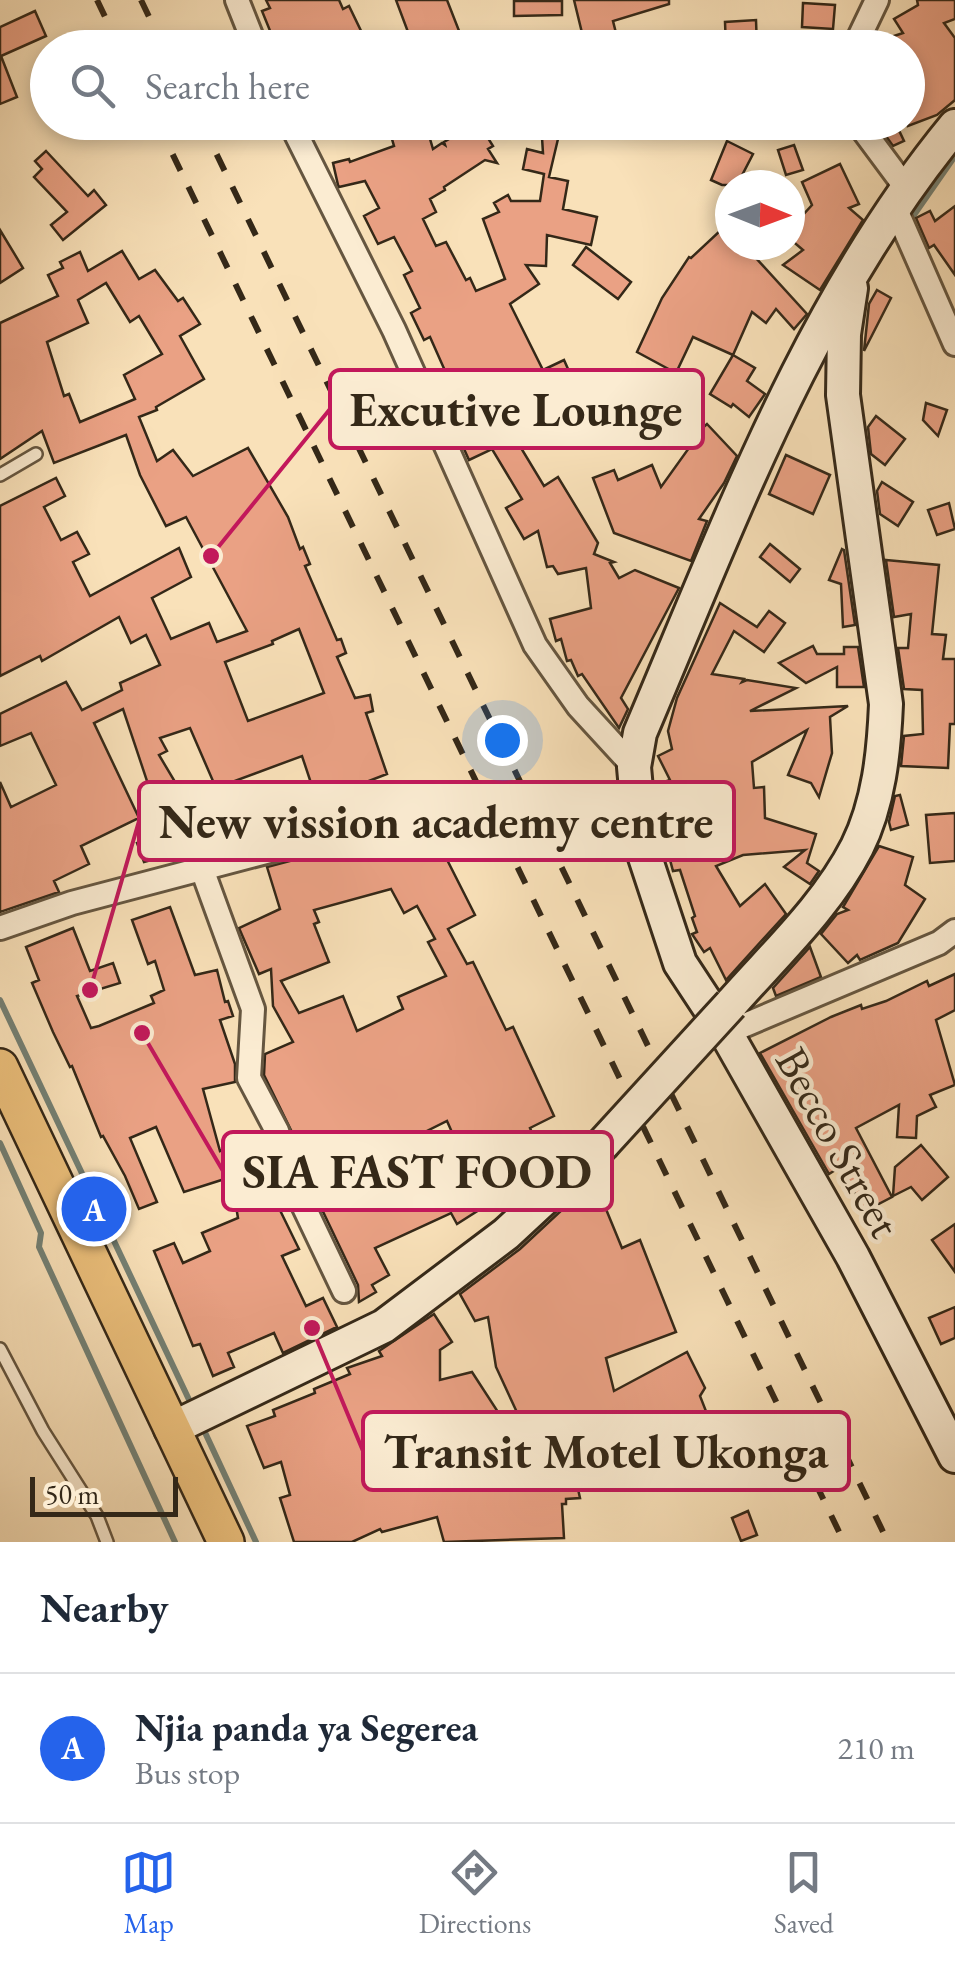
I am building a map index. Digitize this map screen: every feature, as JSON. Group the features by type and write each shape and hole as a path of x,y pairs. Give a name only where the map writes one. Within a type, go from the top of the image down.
{"main road":[{"name":"Becco Street","path":"955,126 855,264 818,332 740,498 640,733 634,767 641,845 680,963 728,1018 955,1456"},
{"path":"171,1429 384,1326 506,1234 602,1146 728,1018 858,846 884,754 886,704 843,395 844,334 855,264"},
{"path":"0,1067 226,1542"}],"street":[{"path":"237,0 249,30"},
{"path":"863,30 877,0"},
{"path":"299,140 394,330 535,645 578,706 634,767"},
{"path":"867,140 900,197 955,344"},
{"path":"0,928 72,903 402,816"},
{"path":"202,869 253,1008 250,1078 277,1131 303,1205 344,1291"},
{"path":"728,1018 938,943 955,931"}],"lane":[{"path":"0,476 36,454"},
{"path":"0,1349 43,1431 97,1516 107,1542"}],"building":[{"path":"266,0 339,0 343,9 349,6 361,30 270,30 262,11 270,8"},
{"path":"396,0 447,0 459,30 407,30"},
{"path":"574,0 669,0 669,4 613,21 615,30 581,30"},
{"path":"917,0 955,0 955,19 944,23 955,38 955,100 925,120 925,30 901,30 894,19 918,5"},
{"path":"514,1 562,1 562,15 514,16"},
{"path":"803,3 835,5 833,29 802,27"},
{"path":"35,11 43,30 30,30 30,43 1,56 17,97 0,104 0,27"},
{"path":"756,20 756,30 725,30 725,22"},
{"path":"392,140 430,140 433,149 447,140 489,140 493,146 488,149 497,163 485,160 444,187 430,199 436,212 423,219 436,246 446,242 476,291 505,279 483,219 499,212 494,203 508,195 511,201 540,201 544,174 523,169 527,149 543,153 542,140 558,140 549,177 568,181 563,209 597,217 591,245 547,235 546,266 526,265 539,284 510,304 543,370 564,360 576,387 554,398 573,425 559,434 550,421 515,438 544,486 558,477 598,543 594,554 614,562 610,563 619,578 635,570 679,588 621,698 628,709 619,728 582,674 578,676 571,660 567,661 550,619 591,608 586,568 558,574 553,566 547,567 538,531 524,539 506,508 522,499 492,449 469,460 460,440 465,437 451,403 458,400 430,337 424,340 411,313 420,308 404,275 412,271 394,237 378,244 364,216 379,208 365,181 338,185 333,163 349,159 350,162 394,146"},
{"path":"727,141 753,154 745,170 715,170"},
{"path":"794,145 803,170 784,170 778,150"},
{"path":"46,151 88,196 94,190 106,205 63,240 51,225 67,212 34,177 42,169 35,161"},
{"path":"840,164 859,204 849,208 863,220 820,290 783,265 790,260 805,260 805,213 812,205 805,181"},
{"path":"955,206 955,275 934,245 929,248 916,218 930,211 935,221"},
{"path":"0,230 23,268 0,283"},
{"path":"715,236 715,260 758,260 807,314 794,329 776,309 766,323 752,312 733,355 693,337 676,373 637,352 662,298 691,258"},
{"path":"586,247 631,282 618,299 573,265"},
{"path":"122,251 139,279 155,270 178,301 183,298 200,324 180,336 204,379 156,407 157,410 139,417 157,461 173,450 193,476 248,448 288,517 300,549 303,547 310,564 305,566 346,653 337,657 355,698 370,695 373,711 366,713 387,774 348,789 356,813 255,839 251,823 318,804 302,756 216,788 190,728 160,738 167,751 159,755 181,792 187,790 202,818 178,826 185,851 144,862 137,843 164,832 123,709 94,723 139,818 81,846 89,864 54,881 59,892 0,912 0,782 11,807 56,785 31,733 0,746 0,714 66,682 82,710 122,690 120,683 160,665 146,635 131,643 119,617 42,661 40,656 0,676 0,506 56,478 65,496 44,507 61,540 77,532 89,554 73,562 90,596 179,548 191,577 152,598 171,639 209,623 217,642 247,631 186,517 166,526 140,475 126,435 54,463 42,431 0,459 0,323 58,296 48,275 63,268 60,262 80,252 88,271","holes":["106,283 130,322 139,316 162,354 124,375 135,399 80,422 69,394 64,396 47,342 88,323 78,300","299,629 324,693 248,721 225,662 273,644 272,641"]},
{"path":"877,290 891,298 864,351 869,304"},
{"path":"733,355 755,368 747,381 765,394 749,417 733,404 731,407 710,394"},
{"path":"926,403 947,410 938,436 923,420"},
{"path":"876,416 905,439 885,465 871,454 868,427"},
{"path":"707,424 737,456 699,519 707,521 691,561 614,533 593,478 614,470 618,480 652,465 661,487 694,441 691,438"},
{"path":"786,455 830,475 813,514 769,494"},
{"path":"882,482 913,502 898,526 880,514 877,491"},
{"path":"949,503 955,529 937,535 928,510"},
{"path":"770,544 800,569 790,582 760,557"},
{"path":"842,549 855,625 843,627 841,584 829,580"},
{"path":"886,560 939,565 932,634 946,635 943,659 955,659 955,724 950,724 948,768 901,766 904,736 923,734 922,690 904,689 898,648 908,648 911,614 894,617"},
{"path":"720,603 757,627 769,611 785,623 764,652 734,631 712,674 796,688 750,711 848,706 830,717 832,753 819,797 811,783 788,775 807,730 752,762 754,788 764,787 765,818 816,834 807,863 819,871 810,884 784,867 805,850 743,855 716,866 740,906 765,884 786,914 726,980 710,948 704,952 692,934 697,932 692,918 695,916 680,870 673,871 660,830 657,796 665,795 661,783 670,780 658,756 672,749 668,731 677,698"},
{"path":"813,646 817,654 844,654 844,647 858,647 864,687 837,687 837,667 806,683 779,663"},
{"path":"900,795 908,825 891,830 895,796"},
{"path":"955,813 955,861 930,863 926,815"},
{"path":"433,832 475,915 448,929 467,964 473,962 506,1030 513,1027 554,1116 530,1128 536,1142 505,1156 514,1176 475,1197 482,1208 457,1224 451,1213 375,1248 389,1275 372,1285 376,1292 359,1302 358,1285 317,1199 307,1170 310,1169 264,1075 265,1054 293,1042 273,1006 271,969 259,974 239,928 280,909 267,867 373,839 378,858","holes":["391,889 404,913 417,906 435,939 428,942 446,976 398,997 403,1009 357,1031 343,996 299,1013 281,981 329,962 314,924 319,922 314,910","447,1121 459,1148 412,1180 393,1148"]},
{"path":"879,846 913,857 905,885 925,899 898,943 860,960 857,955 848,963 821,934 837,914 848,910 843,907"},
{"path":"170,907 195,975 217,970 233,1016 220,1020 235,1064 235,1082 203,1089 220,1151 255,1138 265,1163 247,1170 254,1208 275,1200 299,1249 282,1256 306,1306 323,1298 337,1327 283,1353 274,1333 228,1353 234,1367 213,1376 200,1344 193,1346 154,1251 174,1243 183,1263 210,1251 202,1233 238,1218 231,1177 184,1192 156,1127 130,1138 157,1202 139,1209 53,1032 32,983 39,980 26,947 73,928 90,971 113,963 120,983 77,996 91,1028 99,1026 154,1003 151,996 164,990 155,961 148,964 132,920"},
{"path":"810,947 821,977 776,996 773,988"},
{"path":"955,974 955,1010 936,1020 955,1085 930,1095 936,1107 917,1116 916,1138 897,1137 899,1105 856,1128 892,1197 865,1211 840,1167 829,1174 760,1053 831,1017"},
{"path":"921,1145 948,1177 922,1200 911,1187 893,1196 895,1167"},
{"path":"594,1180 622,1248 640,1240 676,1332 606,1358 614,1391 687,1352 705,1388 700,1396 718,1442 731,1441 733,1467 705,1470 702,1437 578,1489 580,1498 566,1499 566,1504 562,1504 564,1538 444,1542 437,1517 382,1532 380,1529 352,1542 294,1542 280,1498 290,1495 281,1462 264,1468 247,1426 275,1416 273,1410 350,1374 347,1368 382,1356 379,1351 434,1314 452,1342 440,1350 440,1380 472,1372 511,1432 511,1427 521,1421 496,1367 488,1317 475,1321 460,1294 520,1249","holes":["511,1432 512,1473 470,1474 464,1443"]},
{"path":"955,1224 955,1272 932,1240"},
{"path":"955,1307 955,1338 941,1344 929,1318"},
{"path":"748,1511 757,1535 741,1541 732,1518"}],"waterway":[{"path":"907,225 955,156"},
{"path":"0,1000 192,1406"},
{"path":"0,1143 41,1233 39,1247 175,1542"},
{"path":"202,1426 256,1542"}],"railway":[{"path":"97,0 111,30"},
{"path":"141,0 155,30"},
{"path":"166,140 844,1542"},
{"path":"210,140 888,1542"}],"place":[{"name":"Excutive Lounge","path":"211,556"},
{"name":"New vission academy centre","path":"90,990"},
{"name":"SIA FAST FOOD","path":"142,1033"},
{"name":"Njia panda ya Segerea","path":"94,1209"},
{"name":"Transit Motel Ukonga","path":"312,1328"}]}
